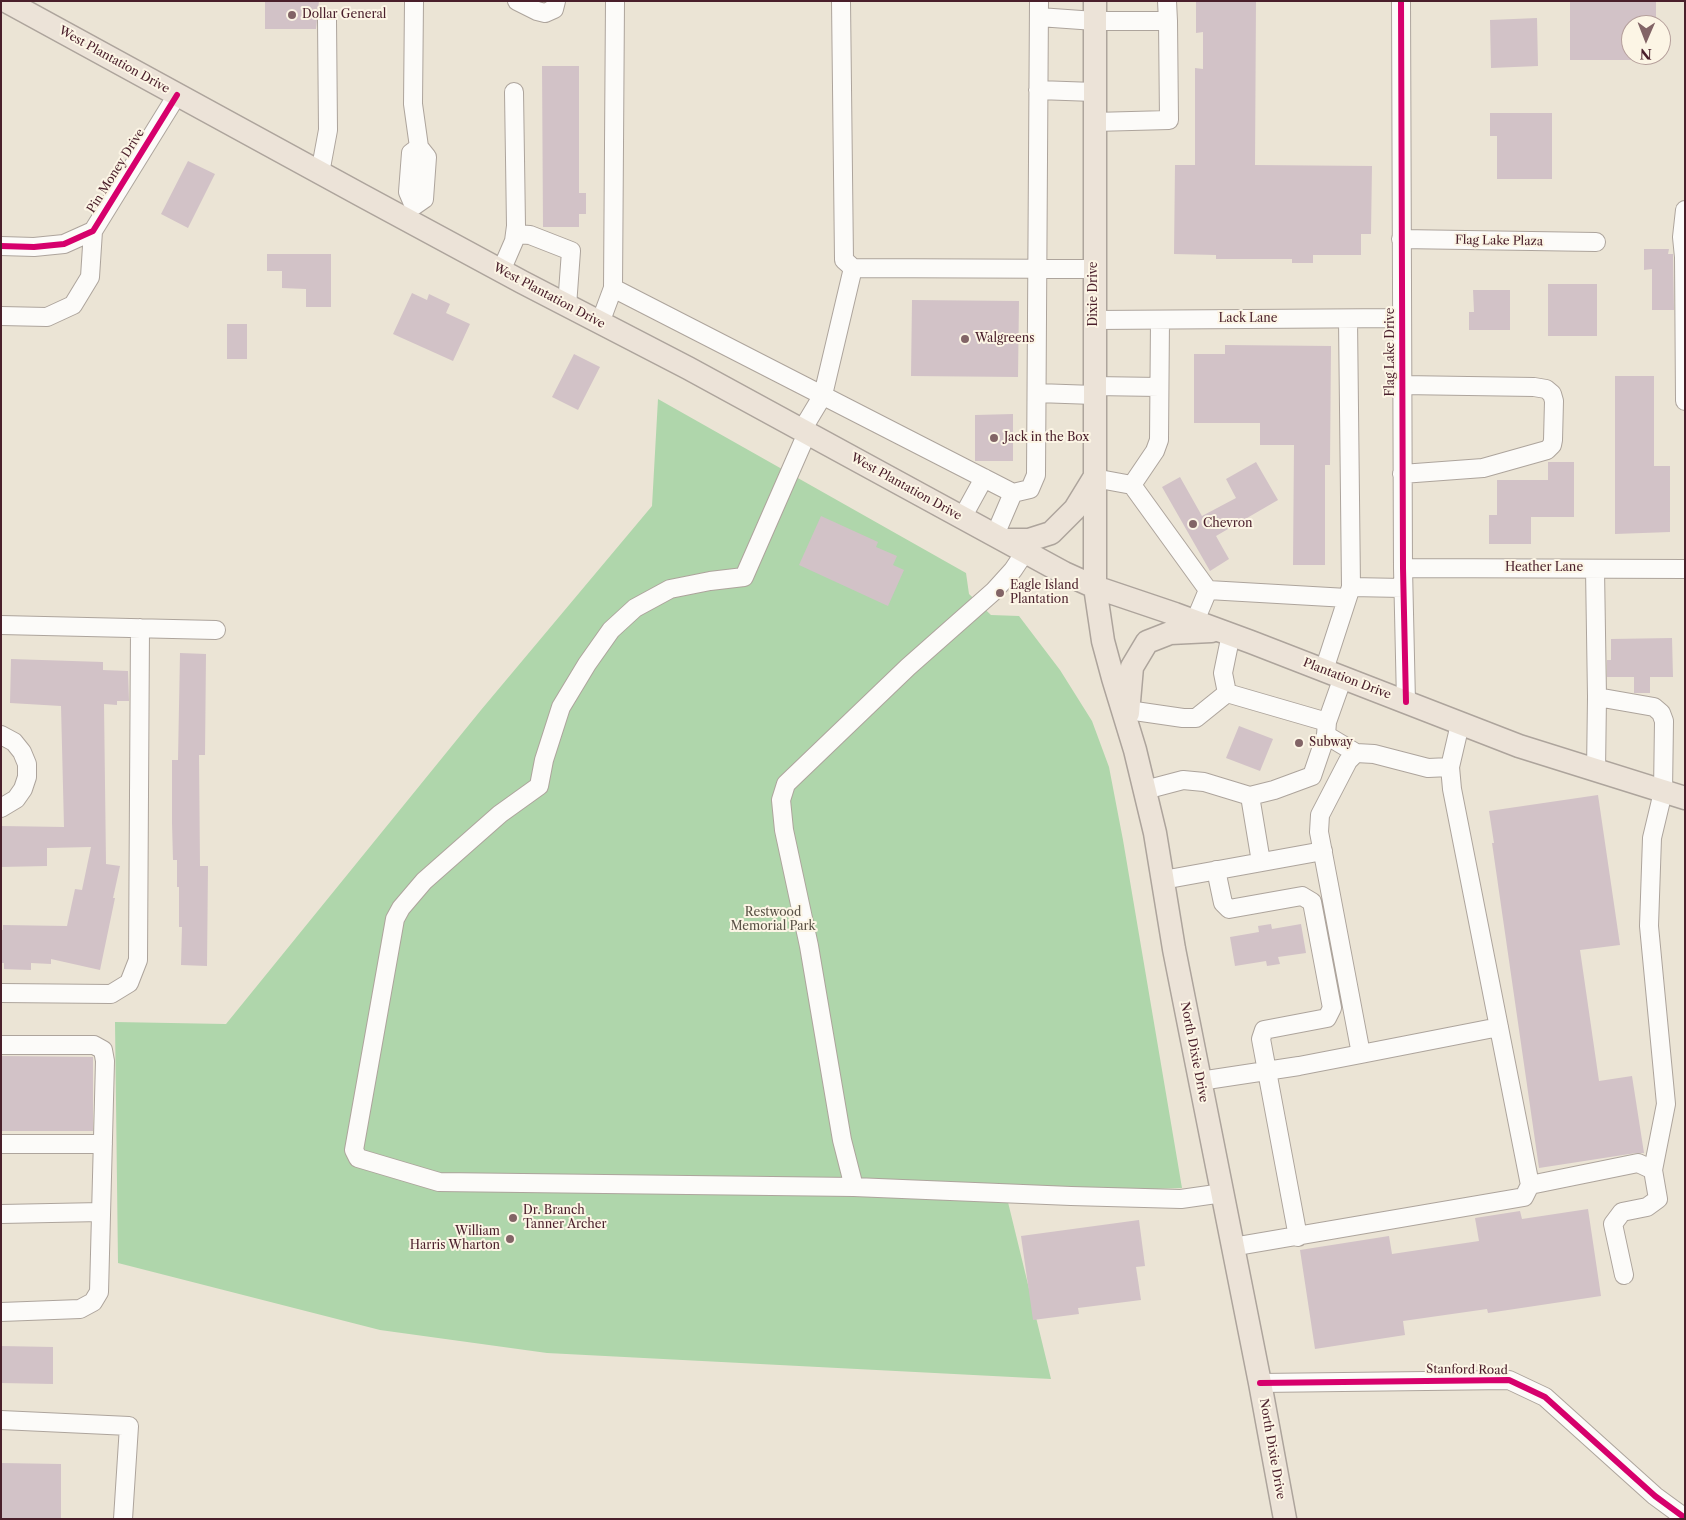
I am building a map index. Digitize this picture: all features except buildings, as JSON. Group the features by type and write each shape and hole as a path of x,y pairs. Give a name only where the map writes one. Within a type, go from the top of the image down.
{"main road":[{"name":"West Plantation Drive","path":"6,1 320,173 412,214 501,271 805,432 1064,573 1095,587"},
{"name":"Dixie Drive","path":"1094,11 1095,587"},
{"path":"1000,538 1029,540 1051,533 1075,509 1094,478"},
{"name":"Plantation Drive","path":"1095,587 1226,632 1519,746 1685,798"},
{"name":"North Dixie Drive","path":"1095,587 1103,641 1113,678 1128,715 1155,833 1174,949 1260,1382 1285,1519"},
{"path":"1128,715 1132,668 1147,642 1170,633 1226,632"}],"street":[{"path":"412,214 408,192 409,172 411,153 419,147 414,104 414,1"},
{"path":"517,1 545,13 554,9 556,1"},
{"path":"600,323 613,288 615,1"},
{"path":"840,1 844,260 853,268 1094,269"},
{"path":"1094,122 1169,120 1167,1"},
{"name":"Flag Lake Drive","path":"1401,1 1402,568 1406,702"},
{"path":"613,288 1013,493 1030,489 1036,475 1039,9 1094,11 1168,20"},
{"path":"320,173 328,130 327,20"},
{"path":"1038,90 1094,92"},
{"path":"501,271 514,241 516,226 514,92"},
{"name":"Pin Money Drive","path":"1,246 34,247 64,244 92,231 177,95"},
{"path":"1685,210 1682,237 1684,257 1685,401"},
{"path":"1,316 47,317 72,305 90,277 92,231"},
{"path":"515,234 530,234 571,251 567,306"},
{"name":"Flag Lake Plaza","path":"1401,239 1596,242"},
{"path":"853,268 823,396 805,432 744,577 670,589 636,608 611,630 587,664 561,707 544,760 539,786 500,814 424,881 401,908 395,919 354,1150 358,1158 439,1182 854,1187 1172,1198 1223,1193"},
{"name":"Lack Lane","path":"1094,320 1402,318"},
{"path":"1145,790 1183,780 1204,782 1250,796 1274,790 1312,776 1326,728 1349,592 1348,319"},
{"path":"1132,485 1155,451 1159,440 1160,320"},
{"path":"1402,385 1534,387 1546,390 1552,394 1554,401 1553,440 1552,445 1547,450 1483,468 1402,474"},
{"path":"1037,393 1160,387"},
{"path":"962,518 984,478"},
{"path":"1094,478 1132,485 1208,590"},
{"path":"1000,538 1013,493"},
{"path":"854,1187 842,1140 811,955 784,830 781,800 786,784 908,667 994,591 1013,570 1025,552"},
{"name":"Heather Lane","path":"1402,568 1685,569"},
{"path":"1595,568 1596,771"},
{"path":"1208,590 1349,592 1403,588"},
{"path":"1195,621 1208,590"},
{"path":"1,625 216,630"},
{"path":"1,993 111,994 129,983 138,960 140,628"},
{"path":"1226,632 1223,673 1227,693"},
{"path":"1128,715 1196,718 1227,693"},
{"path":"1227,693 1326,728 1356,753 1374,754 1428,768 1450,767"},
{"path":"1597,697 1654,707 1661,713 1664,721 1663,792 1652,838 1649,926 1666,1104 1653,1170 1658,1199 1647,1206 1622,1212 1613,1224 1624,1275"},
{"path":"1232,1247 1524,1197 1530,1185 1452,789 1450,767 1460,724"},
{"path":"1,735 14,742 22,752 27,764 27,776 23,789 16,799 1,808"},
{"path":"1356,753 1348,761 1320,815 1319,832 1361,1054"},
{"path":"1250,796 1261,862"},
{"path":"1163,880 1323,851"},
{"path":"1216,870 1223,903 1228,909 1302,896 1312,902 1332,1008 1327,1018 1264,1030 1261,1038 1298,1236"},
{"path":"1330,999 1350,996"},
{"path":"1200,1081 1268,1071 1499,1027"},
{"path":"1,1045 94,1045 103,1050 105,1061 99,1292 94,1302 80,1309 1,1312"},
{"path":"1,1144 103,1144"},
{"path":"1530,1185 1638,1164 1653,1170"},
{"path":"1,1214 101,1212"},
{"name":"Stanford Road","path":"1260,1382 1510,1380 1545,1397 1579,1430 1655,1496 1685,1518"},
{"path":"1,1420 129,1426 123,1519"}],"green space":[{"name":"Restwood Memorial Park","path":"658,399 966,573 969,594 991,615 1019,616 1060,670 1092,721 1109,767 1182,1188 1006,1194 1051,1379 547,1353 380,1330 118,1263 115,1022 226,1024 481,710 652,506"}],"cycle path":[{"path":"1401,1 1403,568 1406,702"},
{"path":"1,246 34,247 64,244 93,231 177,95"},
{"path":"1260,1383 1509,1380 1545,1397 1655,1496 1685,1518"}],"place":[{"name":"Dollar General","path":"292,15"},
{"name":"Walgreens","path":"965,339"},
{"name":"Jack in the Box","path":"994,438"},
{"name":"Chevron","path":"1193,524"},
{"name":"Eagle Island Plantation","path":"1000,593"},
{"name":"Subway","path":"1299,743"},
{"name":"Dr. Branch Tanner Archer","path":"513,1218"},
{"name":"William Harris Wharton","path":"510,1239"}]}
